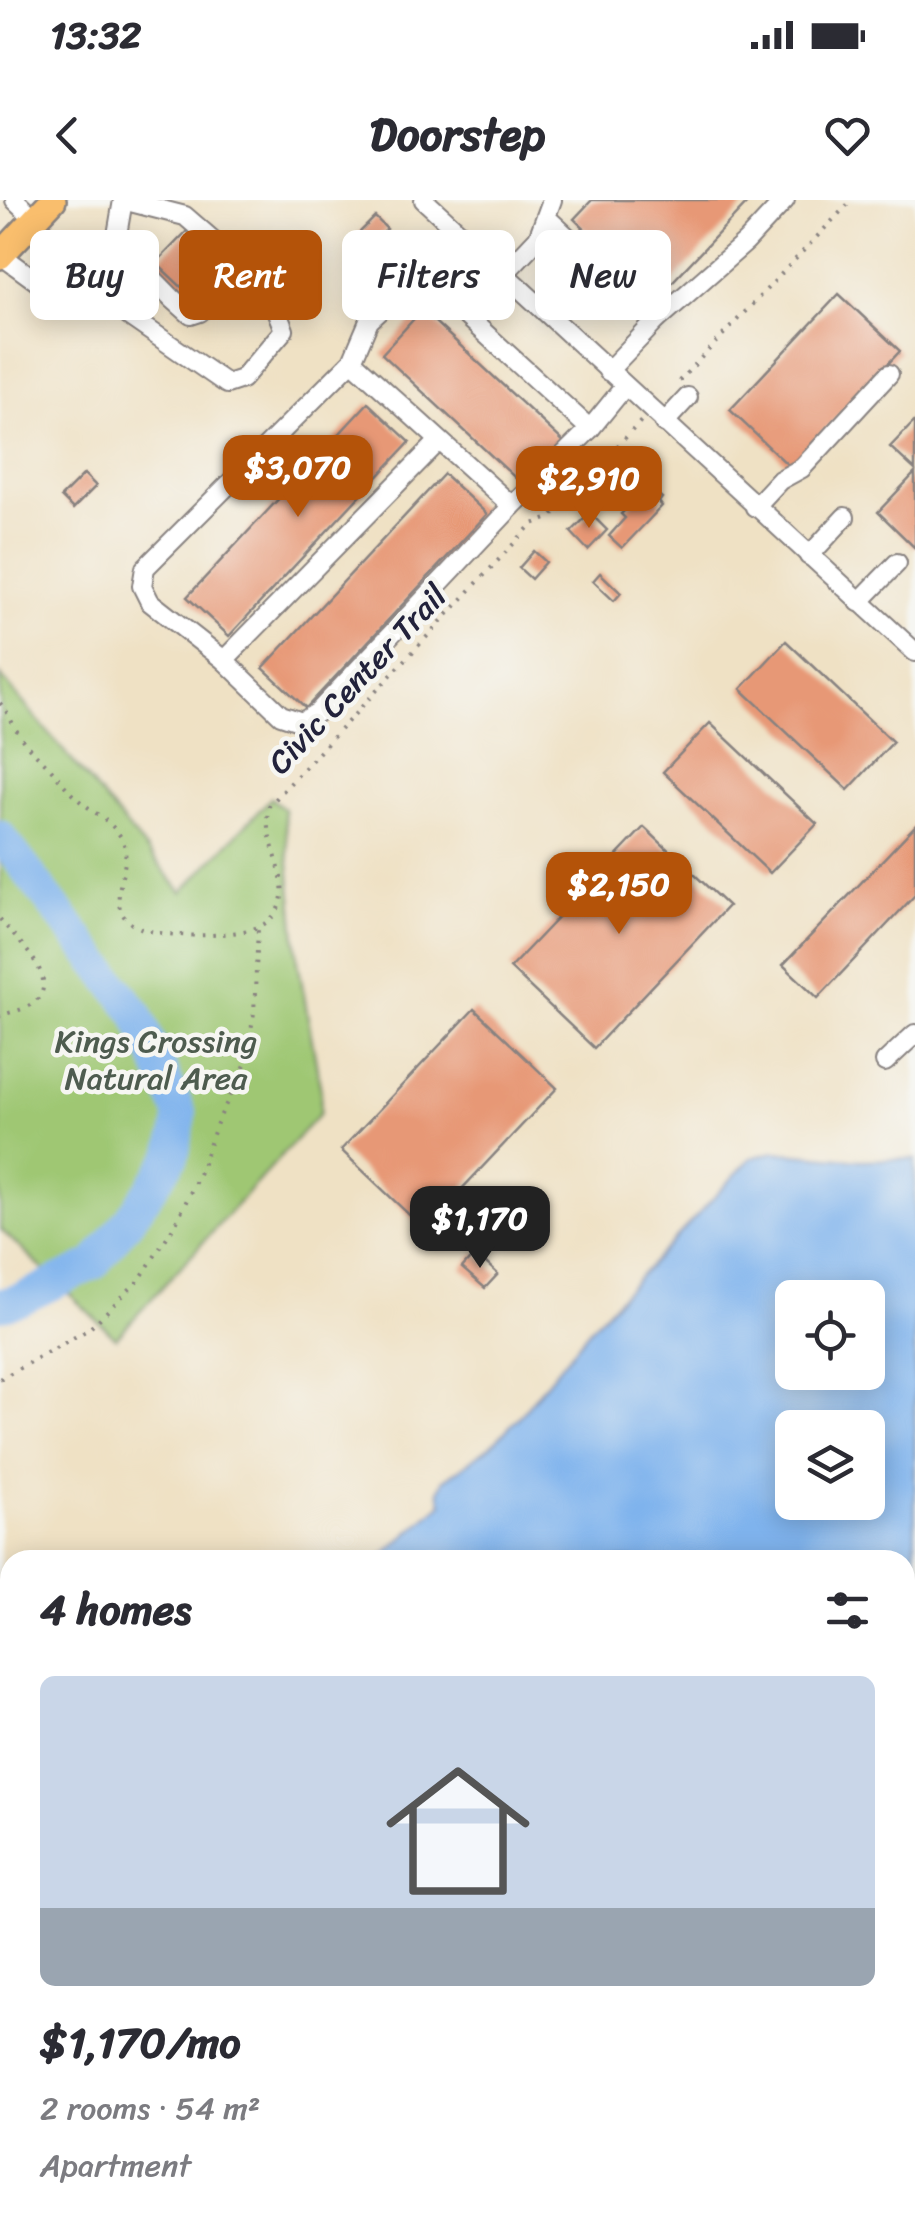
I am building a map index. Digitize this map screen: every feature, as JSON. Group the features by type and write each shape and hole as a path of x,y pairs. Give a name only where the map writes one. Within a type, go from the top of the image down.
{"highway":[{"path":"0,255 53,200"}],"street":[{"path":"14,200 35,219"},
{"path":"123,200 185,216 244,268 200,312 191,314 116,241 123,200"},
{"path":"424,200 456,230"},
{"path":"671,308 746,242 785,200"},
{"path":"515,262 538,238 549,209 569,230"},
{"path":"0,255 42,285 110,303 228,384 242,379 284,330 280,320"},
{"path":"515,284 915,652"},
{"path":"371,320 352,361 145,568 142,586 150,602 224,660 281,716 302,722 318,712 590,429 625,386"},
{"path":"470,320 590,429"},
{"path":"608,372 657,320"},
{"path":"352,361 512,506"},
{"path":"756,507 780,480 802,468 889,374"},
{"path":"657,417 682,391"},
{"path":"224,660 439,441"},
{"path":"809,556 845,517"},
{"path":"859,602 896,564"},
{"path":"885,1062 915,1034"}],"path":[{"path":"682,391 852,200"},
{"name":"Civic Center Trail","path":"258,928 274,916 283,892 266,815 269,806 532,524 550,518 657,417"},
{"path":"0,703 24,742 123,840 126,852 118,891 120,910 130,924 147,931 184,934 258,928 254,1013 245,1065 176,1223 140,1279 89,1330 0,1379"},
{"path":"0,920 36,962 44,985 34,1002 0,1016"}],"green space":[{"name":"Kings Crossing Natural Area","path":"0,675 182,892 271,798 284,809 298,961 321,1091 320,1113 116,1338 0,1229"}],"water":[{"path":"774,1152 860,1160 915,1159 915,1550 389,1550 442,1504 439,1491 443,1481 492,1445 590,1329 751,1158"}],"building":[{"path":"592,200 750,200 671,283 671,230 586,230 574,219"},
{"path":"375,217 387,229 386,230 362,230"},
{"path":"179,239 179,285 159,266 159,260"},
{"path":"839,294 900,351 790,467 730,410"},
{"path":"413,320 433,320 565,443 524,486 382,354"},
{"path":"368,403 410,442 229,636 187,597"},
{"path":"915,421 915,470 890,447"},
{"path":"915,473 915,548 878,512"},
{"path":"84,474 96,486 73,509 61,497"},
{"path":"444,474 487,514 306,708 263,668"},
{"path":"652,489 662,498 662,506 622,548 609,536 625,518 621,514 645,490 648,493"},
{"path":"590,513 607,530 588,550 571,532"},
{"path":"534,551 546,562 531,579 519,568"},
{"path":"600,573 621,593 614,601 593,581"},
{"path":"786,641 893,742 848,790 741,689"},
{"path":"710,723 817,824 770,873 663,772"},
{"path":"915,826 915,895 818,998 783,965"},
{"path":"644,827 728,906 594,1048 510,968"},
{"path":"474,1009 557,1088 424,1229 341,1150"},
{"path":"475,1253 498,1274 485,1288 462,1268"}],"waterway":[{"path":"0,836 137,1014 181,1115 173,1156 94,1264 0,1305"}]}
